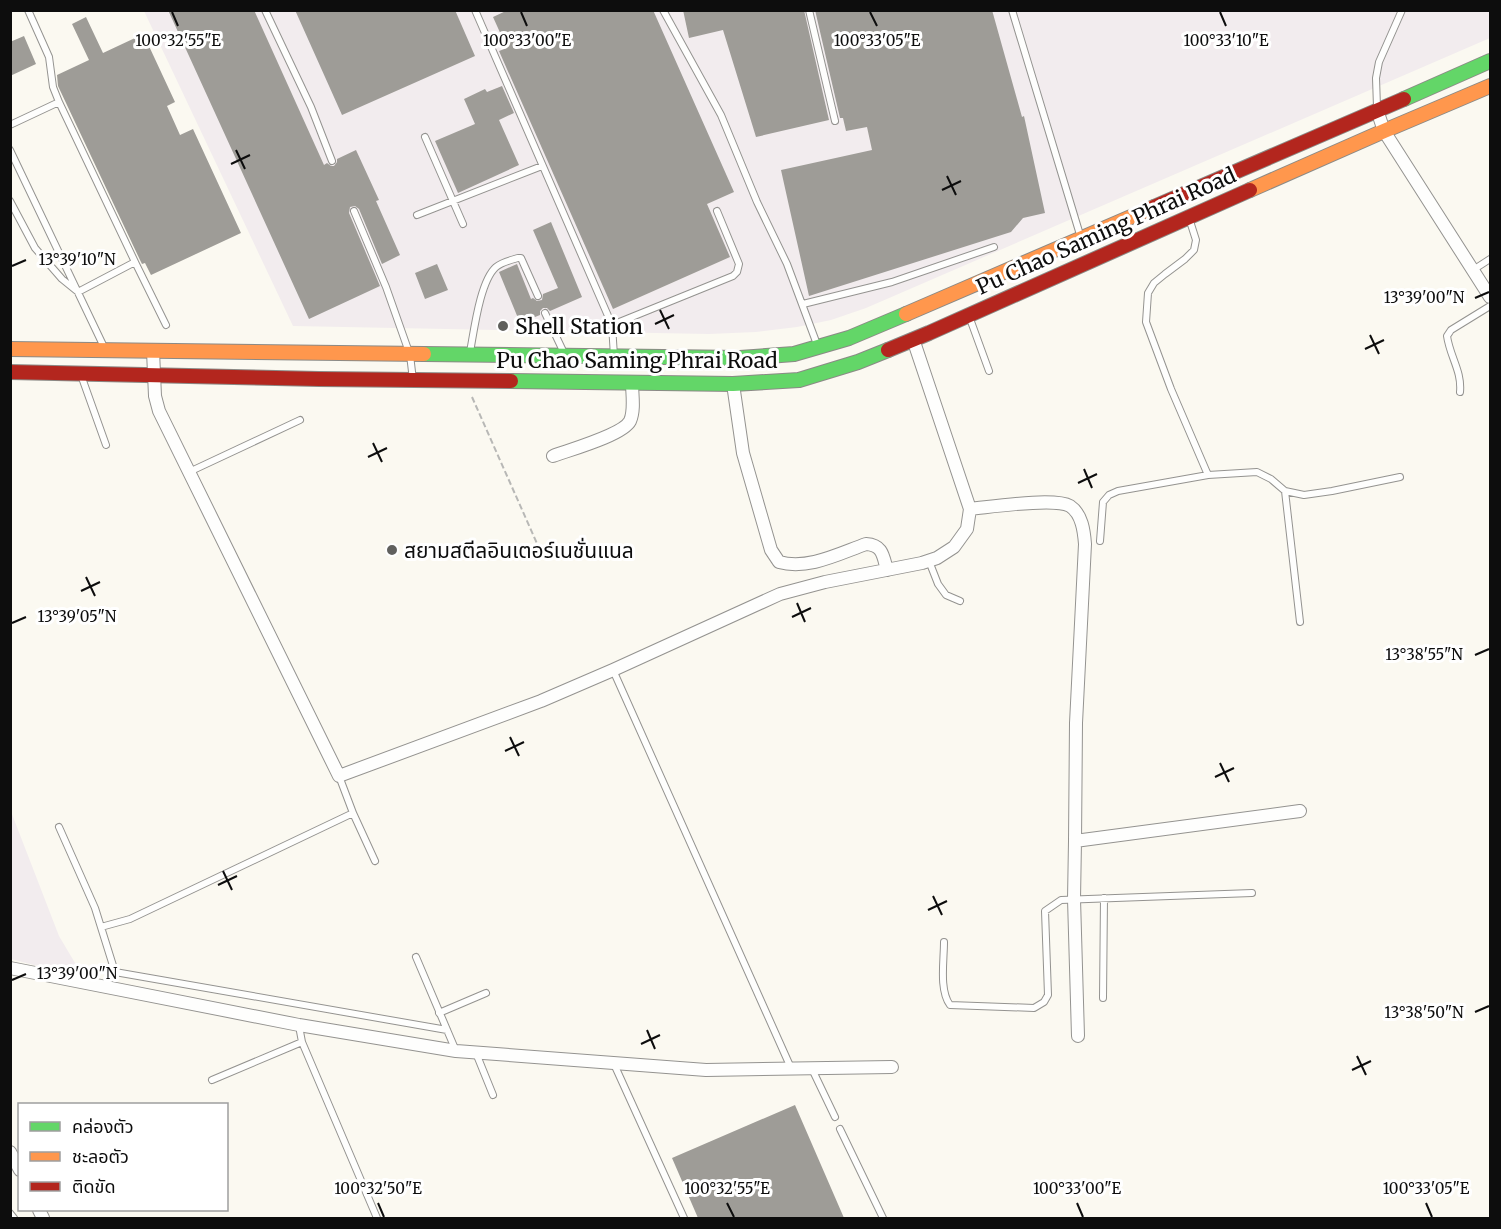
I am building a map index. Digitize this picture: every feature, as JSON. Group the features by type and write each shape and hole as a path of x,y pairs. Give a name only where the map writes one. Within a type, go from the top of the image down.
{"main road":[{"name":"Pu Chao Saming Phrai Road","path":"10,349 566,357 740,358 794,354 849,338 909,314 1491,61"},
{"name":"Pu Chao Saming Phrai Road","path":"10,372 632,383 733,384 799,380 858,362 968,316 1384,131 1491,86"}],"street":[{"path":"1377,110 1384,131 1491,297"},
{"path":"153,351 155,396 159,411 339,776 541,700 780,594 825,582 929,561 954,547 967,529 970,509 913,339"},
{"path":"553,456 623,429 630,422 633,410 632,383"},
{"path":"733,384 743,453 771,550 779,562 791,566 812,563 866,544 875,545 881,551 887,570"},
{"path":"970,509 1033,502 1060,503 1077,513 1084,527 1076,723 1074,899 1078,1036"},
{"path":"1075,841 1300,811"},
{"path":"10,968 298,1025 456,1051 706,1070 892,1067"},
{"path":"10,1152 18,1166"}],"lane":[{"path":"28,10 49,57 53,87 59,102 166,325"},
{"path":"265,10 311,107 332,161"},
{"path":"475,10 612,325 614,357"},
{"path":"663,10 721,115 757,202 787,264 819,347"},
{"path":"809,10 835,121"},
{"path":"1012,10 1082,239"},
{"path":"1377,110 1376,78 1379,62 1402,10"},
{"path":"10,125 59,102"},
{"path":"425,137 463,224"},
{"path":"10,150 106,351"},
{"path":"417,215 542,166"},
{"path":"10,172 19,168"},
{"path":"10,201 34,248 62,279 78,292"},
{"path":"354,211 386,287 410,355 413,380"},
{"path":"612,325 693,293 737,272 739,264 717,212"},
{"path":"1188,218 1196,240 1194,250 1154,283 1148,293 1146,322 1171,389 1208,475"},
{"path":"802,304 892,282 994,247"},
{"path":"469,355 481,298 489,276 497,266 521,258 538,296"},
{"path":"1473,270 1491,259"},
{"path":"78,292 135,262"},
{"path":"1460,392 1461,382 1449,349 1447,336 1451,330 1491,306"},
{"path":"545,313 566,357"},
{"path":"968,316 989,371"},
{"path":"80,373 106,445"},
{"path":"189,472 300,420"},
{"path":"1100,541 1103,502 1109,495 1118,491 1208,475 1257,472 1271,479 1285,491 1304,495 1400,477"},
{"path":"1285,491 1300,622"},
{"path":"929,561 938,584 946,595 960,601"},
{"path":"613,670 791,1069"},
{"path":"339,776 375,861"},
{"path":"101,927 130,918 353,813"},
{"path":"59,828 96,908 116,972 447,1030"},
{"path":"944,942 943,988 945,998 950,1005 1034,1008 1044,1002 1048,995 1045,911 1061,900 1252,893"},
{"path":"1103,999 1104,898"},
{"path":"416,957 456,1051"},
{"path":"439,1013 486,993"},
{"path":"298,1025 302,1042 377,1218"},
{"path":"212,1080 302,1042"},
{"path":"476,1053 494,1095"},
{"path":"614,1063 684,1218"},
{"path":"812,1068 835,1117"},
{"path":"840,1129 883,1218"},
{"path":"10,1214 14,1218"}],"path":[{"path":"465,381 543,557"}],"shaded area":[{"path":"1490,10 1490,38 866,308 831,320 797,327 709,334 293,326 144,11"},
{"path":"10,809 59,936 84,978 11,959"}],"building":[{"path":"168,10 254,10 324,165 327,163 334,166 337,159 356,150 379,200 376,201 400,255 382,264 359,209 355,206 350,207 349,213 380,286 309,319"},
{"path":"295,10 455,10 475,56 342,115"},
{"path":"508,10 653,10 734,192 707,204 730,257 613,309 499,51 507,48 493,17"},
{"path":"683,10 804,10 829,120 756,137 723,30 689,38"},
{"path":"815,10 992,10 1022,117 1024,116 1045,213 1023,218 1011,232 809,296 781,170 872,150 867,127 846,131 843,118 840,118"},
{"path":"86,17 103,53 135,38 140,48 148,44 175,102 167,106 180,135 193,129 241,233 151,275 145,263 142,264 140,260 58,86 57,75 89,60 72,24"},
{"path":"24,36 36,64 10,76 10,42"},
{"path":"502,86 514,113 499,120 519,165 458,193 435,141 475,124 464,99 485,89 487,92"},
{"path":"551,222 582,297 550,311 543,308 540,315 520,323 499,272 517,264 531,299 537,301 542,300 543,294 558,288 533,230"},
{"path":"437,264 448,290 425,299 415,273"},
{"path":"795,1105 844,1218 698,1218 672,1158"}],"traffic: fast":[{"path":"1404,99 1490,61"},
{"path":"424,354 740,358 794,354 849,338 906,314"},
{"path":"511,381 733,384 799,380 888,350"}],"traffic: slow":[{"path":"1250,190 1490,86"},
{"path":"906,314 1154,207"},
{"path":"10,349 424,354"}],"traffic: jam":[{"path":"1154,207 1404,99"},
{"path":"888,350 1250,190"},
{"path":"10,372 511,381"}],"place":[{"name":"Shell Station","path":"503,326"},
{"name":"สยามสตีลอินเตอร์เนชั่นแนล","path":"392,550"}]}
